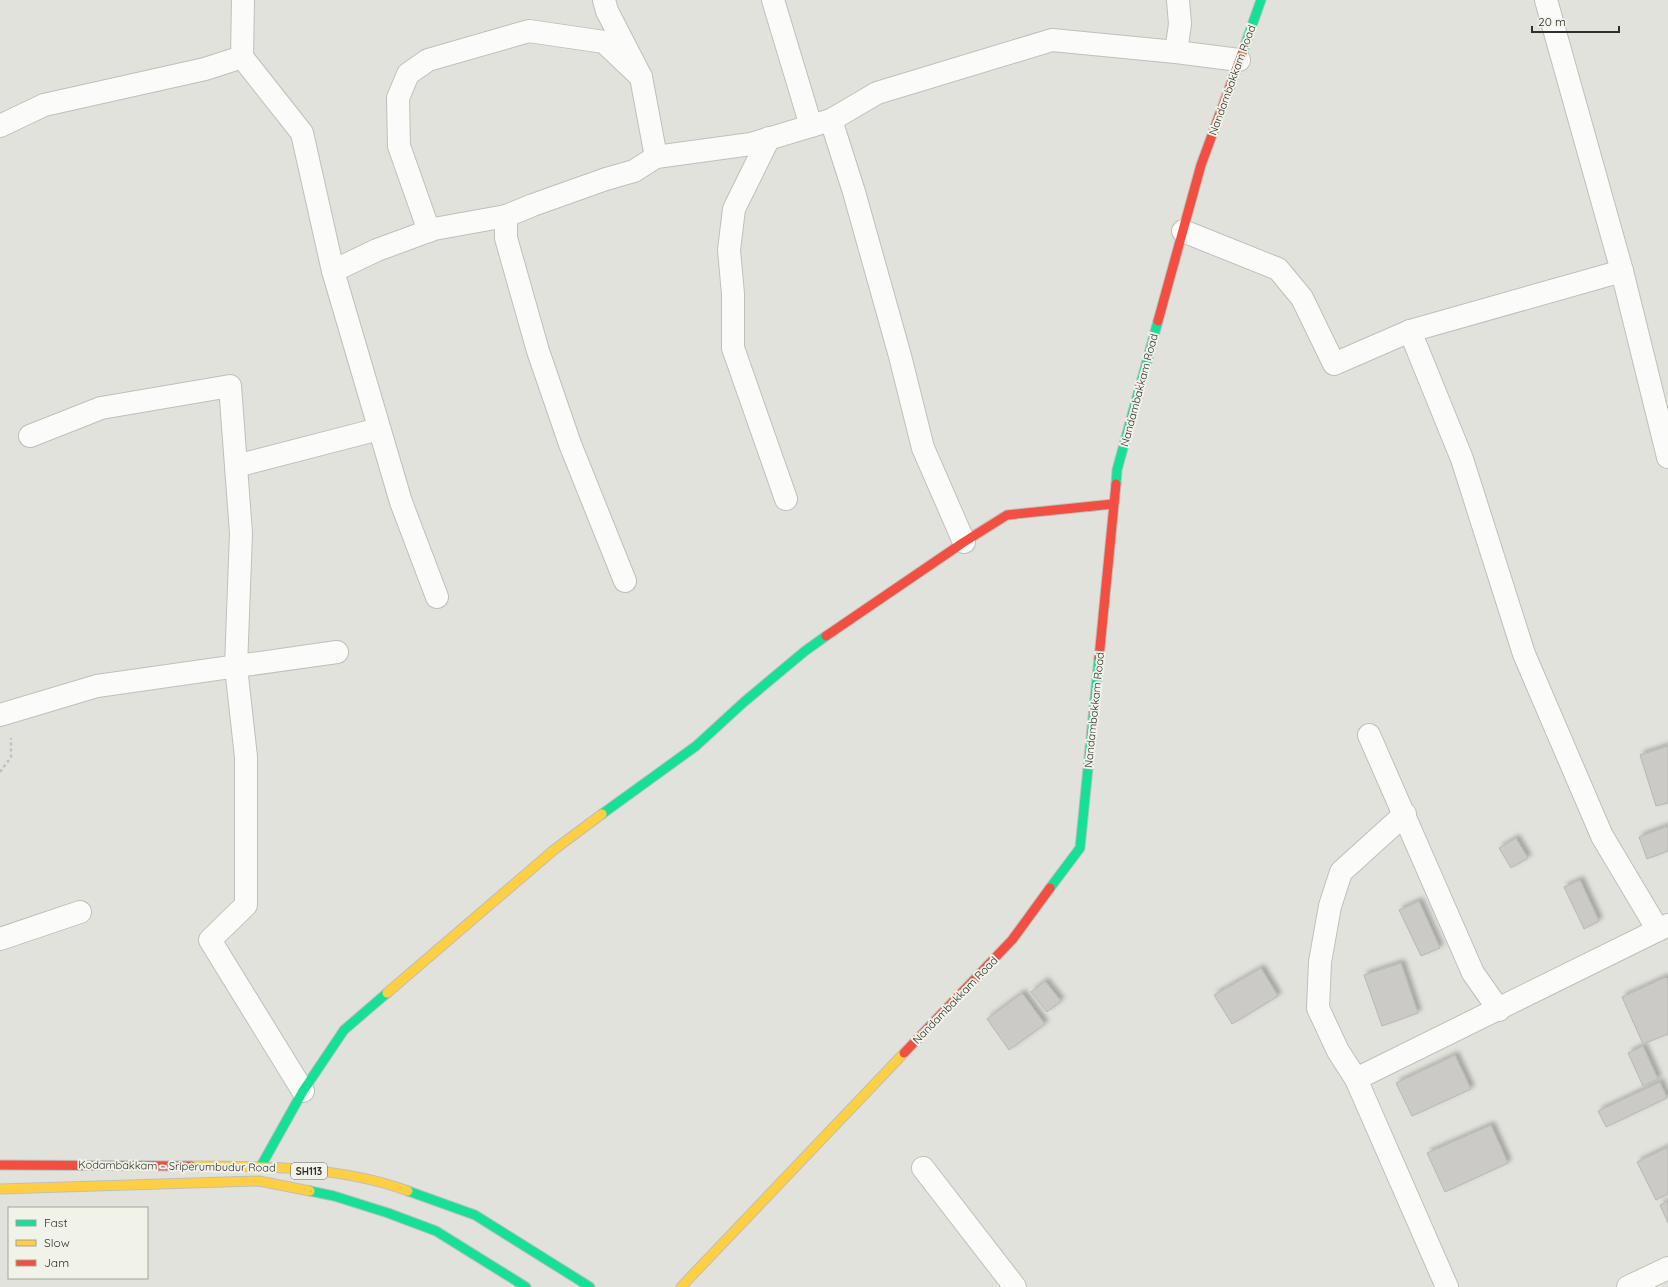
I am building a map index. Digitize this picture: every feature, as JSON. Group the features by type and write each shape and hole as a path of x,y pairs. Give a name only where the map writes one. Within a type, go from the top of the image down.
{"street":[{"path":"243,0 242,57 302,132 333,271 401,502 437,597"},
{"path":"604,0 607,11 641,77 656,158"},
{"path":"773,0 811,126"},
{"path":"1176,52 1180,24 1178,0"},
{"name":"Nandambakkam Road","path":"681,1287 1012,940 1080,848 1117,470 1201,164 1261,0"},
{"path":"1546,0 1622,271 1668,457"},
{"path":"429,231 399,146 398,98 408,74 428,60 529,31 604,42 641,77"},
{"path":"333,271 377,250 429,231 506,216 606,179 634,171 656,158 751,144 831,120 877,93 1052,40 1176,52 1239,60"},
{"path":"0,126 44,105 205,69 242,57"},
{"path":"831,120 854,192 900,356 923,448 964,542"},
{"path":"769,138 734,209 729,250 733,294 733,348 786,499"},
{"path":"506,216 506,238 538,351 570,444 625,581"},
{"path":"1183,231 1278,269 1302,298 1334,364 1410,331 1622,271"},
{"path":"1356,1079 1663,928 1602,836 1524,654 1462,459 1410,331"},
{"path":"30,436 101,408 230,386 241,533 236,666 246,757 246,905 210,940 303,1091"},
{"path":"236,466 380,429"},
{"path":"261,1166 303,1091 344,1030 554,849 696,746 744,702 805,651 964,542 1007,515 1113,504"},
{"path":"6,713 98,686 337,652"},
{"path":"1370,735 1473,973 1498,1010"},
{"path":"1405,814 1341,872 1329,913 1320,962 1318,1008 1338,1051 1356,1079 1447,1287"},
{"path":"0,939 80,912"},
{"name":"Kodambakkam – Sriperumbudur Road","path":"0,1165 261,1166 359,1176 390,1184 475,1215 590,1287"},
{"path":"923,1168 1015,1287"},
{"name":"Kodambakkam – Sriperumbudur Road","path":"0,1189 258,1181 334,1196 388,1213 436,1231 526,1287"},
{"path":"1628,1287 1668,1268"}],"path":[{"path":"0,772 12,757 6,713"}],"building":[{"path":"1668,746 1668,803 1656,806 1640,755"},
{"path":"1668,826 1668,851 1647,859 1639,837"},
{"path":"1516,838 1528,858 1511,868 1499,848"},
{"path":"1580,880 1599,921 1584,929 1564,887"},
{"path":"1419,901 1440,948 1421,956 1399,910"},
{"path":"1401,963 1418,1013 1382,1026 1364,975"},
{"path":"1261,968 1278,996 1232,1024 1214,995"},
{"path":"1666,977 1668,981 1668,1034 1643,1044 1622,997"},
{"path":"1045,981 1061,1001 1047,1012 1031,992"},
{"path":"1022,993 1045,1024 1009,1050 987,1019"},
{"path":"1643,1046 1658,1079 1643,1086 1628,1053"},
{"path":"1455,1055 1471,1089 1412,1116 1396,1083"},
{"path":"1660,1082 1667,1098 1606,1127 1598,1111"},
{"path":"1491,1125 1508,1163 1445,1192 1427,1153"},
{"path":"1668,1147 1668,1194 1656,1200 1637,1162"},
{"path":"1668,1201 1668,1223 1660,1205"}],"traffic: fast":[{"path":"1243,51 1261,0"},
{"path":"1116,484 1117,470 1158,321"},
{"path":"602,814 696,746 744,702 805,651 826,636"},
{"path":"1050,888 1080,848 1099,658"},
{"path":"261,1166 303,1091 344,1030 387,993"},
{"path":"310,1191 334,1196 388,1213 436,1231 526,1287"},
{"path":"408,1191 475,1215 590,1287"}],"traffic: slow":[{"path":"387,993 555,849 602,814"},
{"path":"681,1287 904,1053"},
{"path":"191,1166 273,1167 329,1172 382,1183 408,1191"},
{"path":"0,1189 259,1181 310,1191"}],"traffic: jam":[{"path":"1158,321 1201,165 1243,51"},
{"path":"1099,658 1116,484"},
{"path":"826,636 964,542 1007,515 1113,504"},
{"path":"904,1053 1012,940 1050,888"},
{"path":"0,1165 191,1166"}]}
